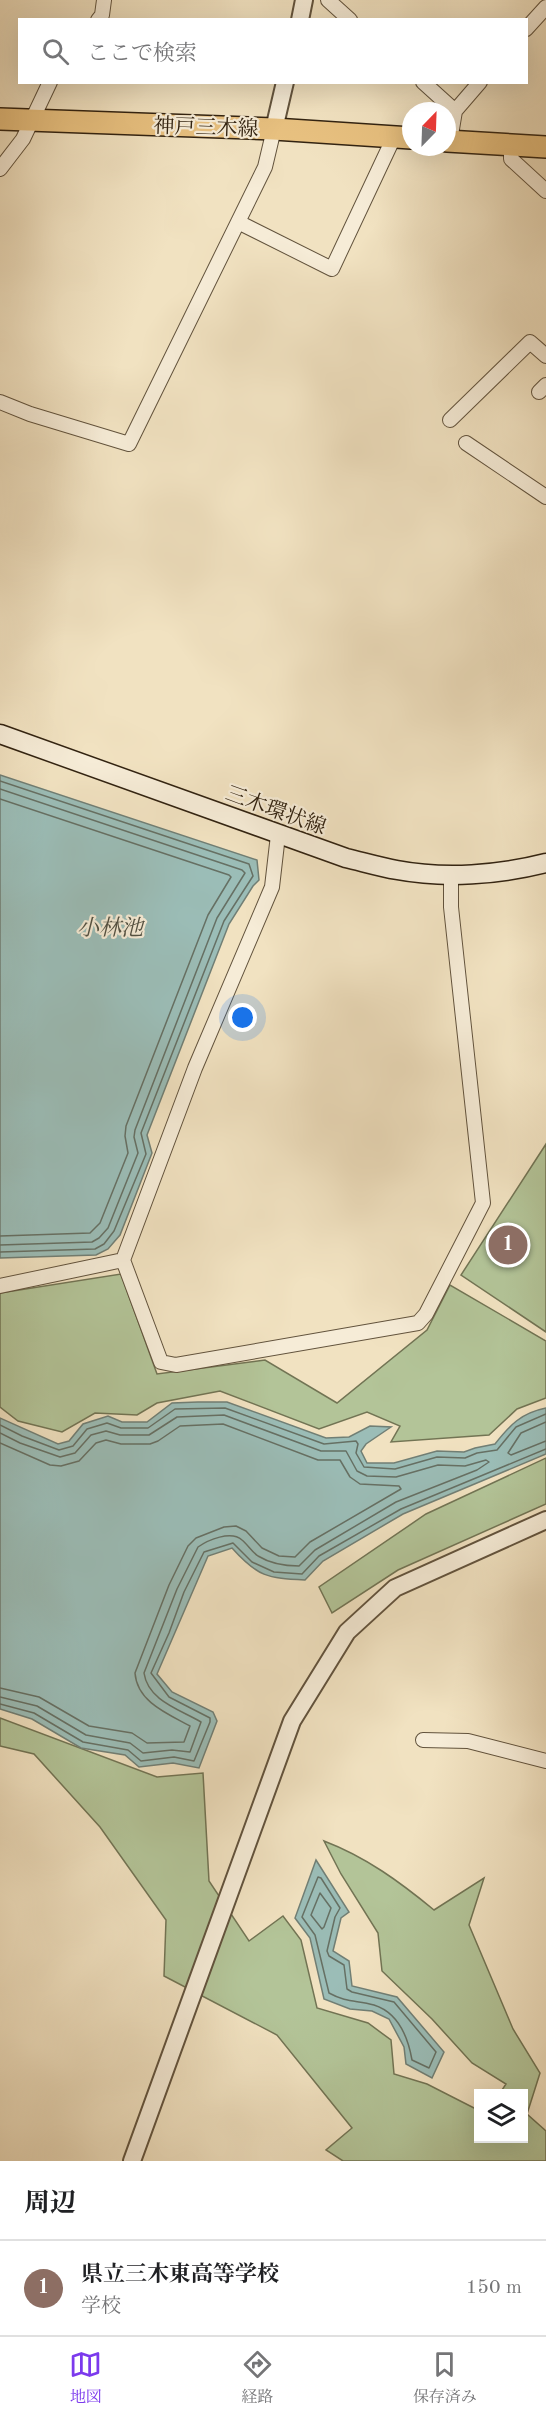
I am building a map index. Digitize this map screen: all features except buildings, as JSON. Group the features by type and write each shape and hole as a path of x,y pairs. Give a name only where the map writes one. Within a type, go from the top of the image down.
{"main road":[{"name":"神戸三木線","path":"0,119 274,129 402,137"},
{"path":"456,141 546,147"},
{"name":"三木環状線","path":"0,734 346,858 399,870 451,874 515,871 546,862"}],"street":[{"path":"100,18 104,0"},
{"path":"300,18 304,0"},
{"path":"328,0 348,18"},
{"path":"528,27 546,7"},
{"path":"0,169 23,139 49,84"},
{"path":"0,402 30,414 129,444 265,167 285,84"},
{"path":"425,84 445,102"},
{"path":"456,110 478,84"},
{"path":"238,222 332,269 402,139"},
{"path":"511,145 511,159 546,191"},
{"path":"450,420 530,342 546,356"},
{"path":"466,443 546,497"},
{"path":"278,835 272,887 195,1068 123,1260 161,1362 176,1365 418,1323 426,1314 483,1203 451,908 451,874"},
{"path":"0,1286 123,1260"},
{"path":"132,2161 292,1721 347,1632 395,1588 546,1520"},
{"path":"423,1740 468,1741 546,1761"}],"green space":[{"path":"546,1144 546,1332 461,1275"},
{"path":"121,1274 157,1374 265,1360 337,1403 427,1330 450,1285 546,1341 546,1398 517,1409 489,1435 391,1442 400,1426 367,1412 319,1429 220,1391 157,1403 137,1415 95,1413 62,1432 18,1421 0,1407 0,1293"},
{"path":"546,1458 546,1504 398,1570 332,1613 319,1587 426,1514"},
{"path":"0,1718 157,1777 203,1773 209,1881 249,1941 283,1916 301,1940 317,2008 368,2023 391,2040 394,2074 427,2084 474,2108 474,2143 528,2143 528,2115 546,2131 546,2161 343,2161 326,2150 352,2128 277,2035 164,1976 166,1920 100,1827 34,1754 0,1746"},
{"path":"324,1841 382,1871 434,1910 484,1878 469,1925 513,2029 540,2073 528,2111 528,2089 503,2089 506,2084 472,2063 432,2019 382,1971 378,1933 341,1874"}],"water":[{"name":"小林池","path":"0,775 257,860 259,880 229,924 147,1135 152,1153 120,1235 108,1249 96,1255 0,1258"},
{"path":"227,1402 326,1438 349,1437 370,1426 391,1427 366,1444 361,1451 367,1463 394,1463 437,1451 464,1452 495,1444 517,1421 530,1413 546,1408 546,1454 403,1514 323,1561 305,1580 272,1577 264,1574 249,1565 232,1548 208,1556 157,1674 172,1692 213,1712 217,1721 199,1768 173,1763 139,1767 125,1755 81,1748 32,1719 0,1709 0,1418 58,1444 69,1441 83,1424 108,1416 122,1422 147,1422 172,1403"},
{"path":"316,1860 349,1912 341,1918 333,1951 349,1961 352,1986 397,1997 444,2052 432,2078 406,2064 404,2047 389,2019 372,2011 350,2009 324,1999 310,1938 295,1918"}],"place":[{"name":"県立三木東高等学校","path":"508,1245"}]}
